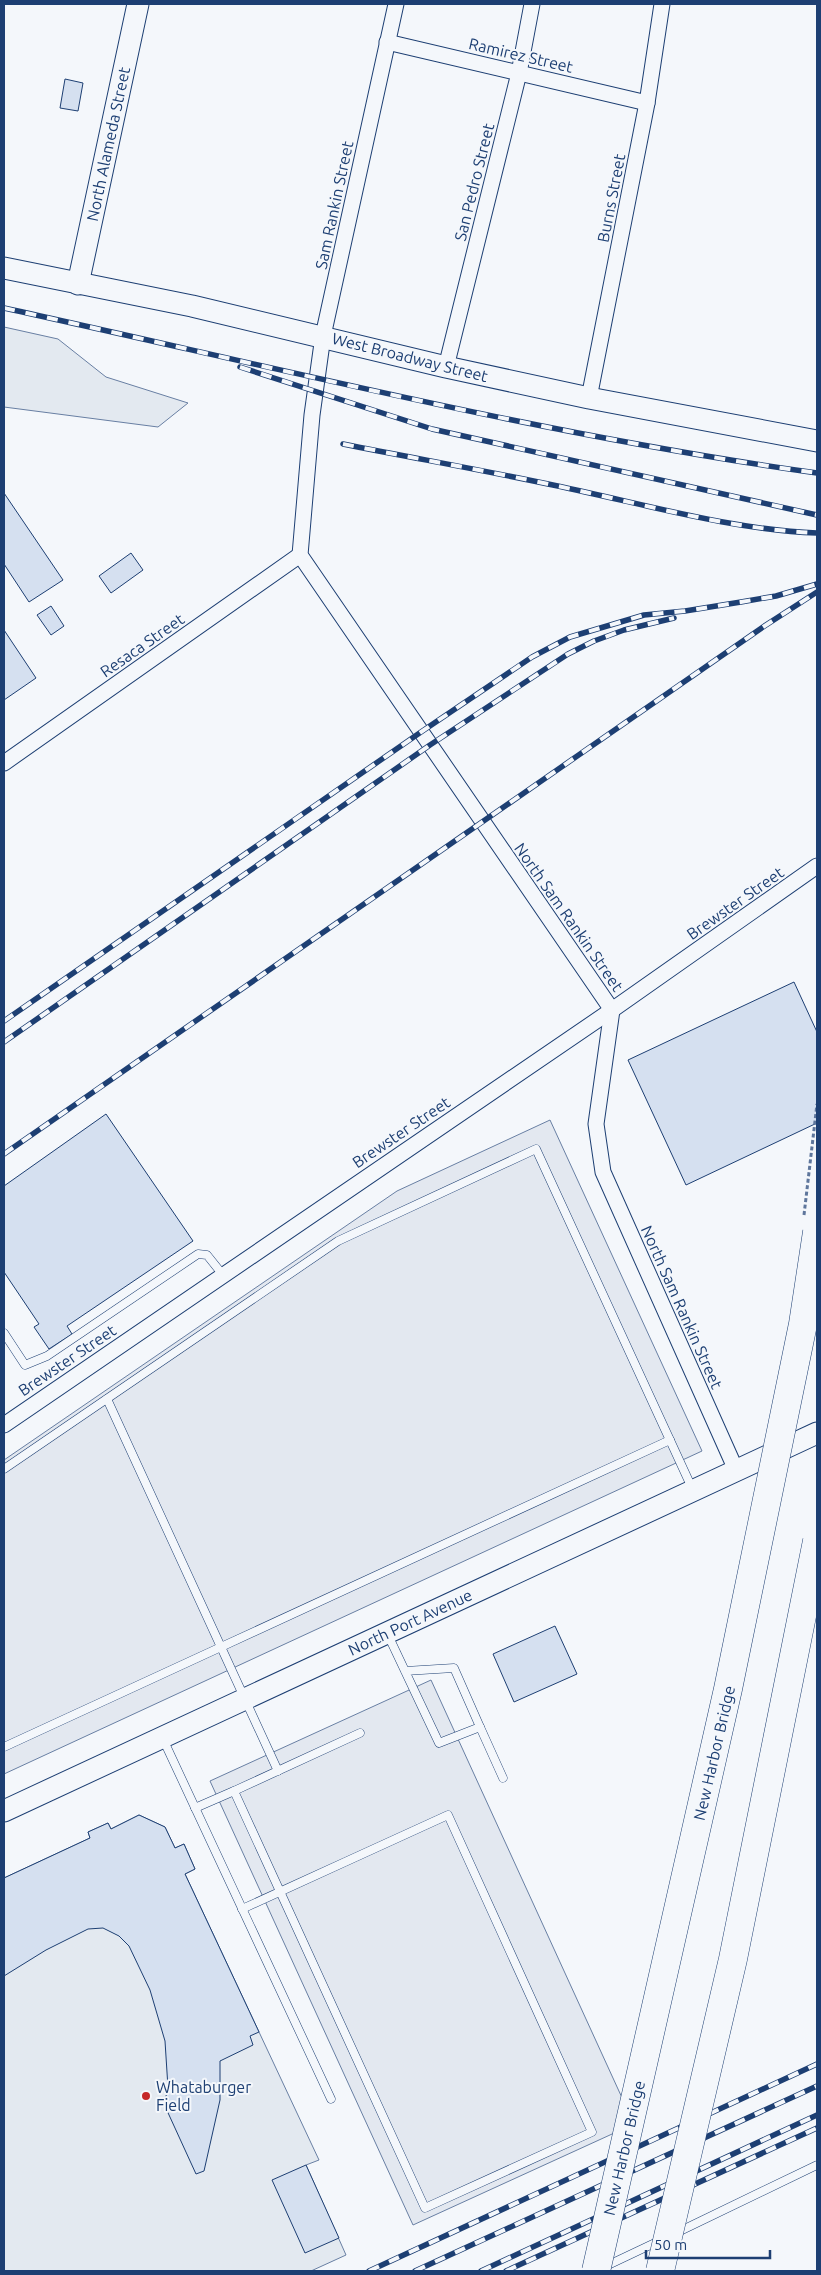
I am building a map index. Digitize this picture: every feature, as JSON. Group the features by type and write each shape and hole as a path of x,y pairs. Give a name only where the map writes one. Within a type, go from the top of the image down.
{"highway":[{"name":"New Harbor Bridge","path":"596,2271 728,1689 803,1324 817,1232"},
{"path":"660,2271 733,1959 817,1541"}],"street":[{"name":"North Alameda Street","path":"78,284 138,4"},
{"name":"Sam Rankin Street","path":"300,555 312,415 323,336 396,4"},
{"name":"San Pedro Street","path":"446,367 519,73 532,4"},
{"name":"Burns Street","path":"589,398 647,103 662,4"},
{"name":"Ramirez Street","path":"387,42 647,103"},
{"name":"West Broadway Street","path":"4,268 192,306 446,367 589,398 817,441"},
{"name":"Resaca Street","path":"4,763 300,555"},
{"name":"North Sam Rankin Street","path":"300,555 612,1010 596,1124 603,1172 736,1470"},
{"name":"Brewster Street","path":"4,1425 612,1010 817,866"},
{"name":"North Port Avenue","path":"4,1811 817,1433"}],"lane":[{"path":"4,1469 338,1241 536,1149 693,1490"},
{"path":"4,1333 25,1365 47,1356 198,1254 207,1255 223,1275"},
{"path":"107,1399 278,1771"},
{"path":"4,1746 670,1440"},
{"path":"387,1633 439,1744 480,1726"},
{"path":"405,1671 454,1668 503,1778"},
{"path":"195,1808 360,1733"},
{"path":"162,1737 330,2099"},
{"path":"234,1791 280,1892 425,2208 592,2132 448,1815 280,1892 242,1909"},
{"path":"596,2271 817,2166"}],"shaded area":[{"path":"4,327 58,339 106,377 188,403 158,427 4,407"},
{"path":"550,1120 702,1451 4,1774 4,1460 397,1191"},
{"path":"431,1680 634,2124 413,2225 210,1781"},
{"name":"Whataburger Field","path":"139,1815 165,1827 175,1848 184,1844 195,1869 185,1874 319,2160 306,2165 346,2255 311,2271 4,2271 4,1878 90,1838 88,1832 108,1823 111,1829"}],"building":[{"path":"65,79 83,83 78,111 60,108"},
{"path":"4,493 63,580 29,602 4,564"},
{"path":"131,553 143,570 111,593 99,576"},
{"path":"51,606 64,626 51,635 37,615"},
{"path":"4,630 36,678 4,700"},
{"path":"794,982 817,1032 817,1123 686,1185 628,1060"},
{"path":"106,1114 193,1241 67,1326 72,1334 49,1349 34,1327 39,1324 4,1272 4,1186"},
{"path":"555,1626 577,1674 514,1702 493,1654"},
{"path":"139,1815 165,1827 175,1848 184,1844 195,1869 185,1874 259,2032 250,2036 253,2045 220,2061 220,2100 204,2171 196,2174 164,2104 168,2088 165,2041 150,1990 129,1946 119,1936 103,1928 88,1929 46,1950 4,1976 4,1878 90,1838 88,1832 108,1823 111,1829"},
{"path":"306,2165 339,2238 305,2253 272,2180"}],"railway":[{"path":"4,308 511,420 714,457 817,473"},
{"path":"240,367 432,429 817,515"},
{"path":"343,444 525,479 701,518 759,528 817,533"},
{"path":"4,1021 532,657 570,637 644,615 685,611 776,596 817,584"},
{"path":"4,1154 763,627 817,592"},
{"path":"4,1042 430,745 568,654 594,641 624,630 674,618"},
{"path":"369,2271 817,2064"},
{"path":"415,2271 817,2086"},
{"path":"481,2271 817,2115"},
{"path":"506,2271 817,2128"}],"place":[{"name":"Whataburger Field","path":"146,2096"}]}
